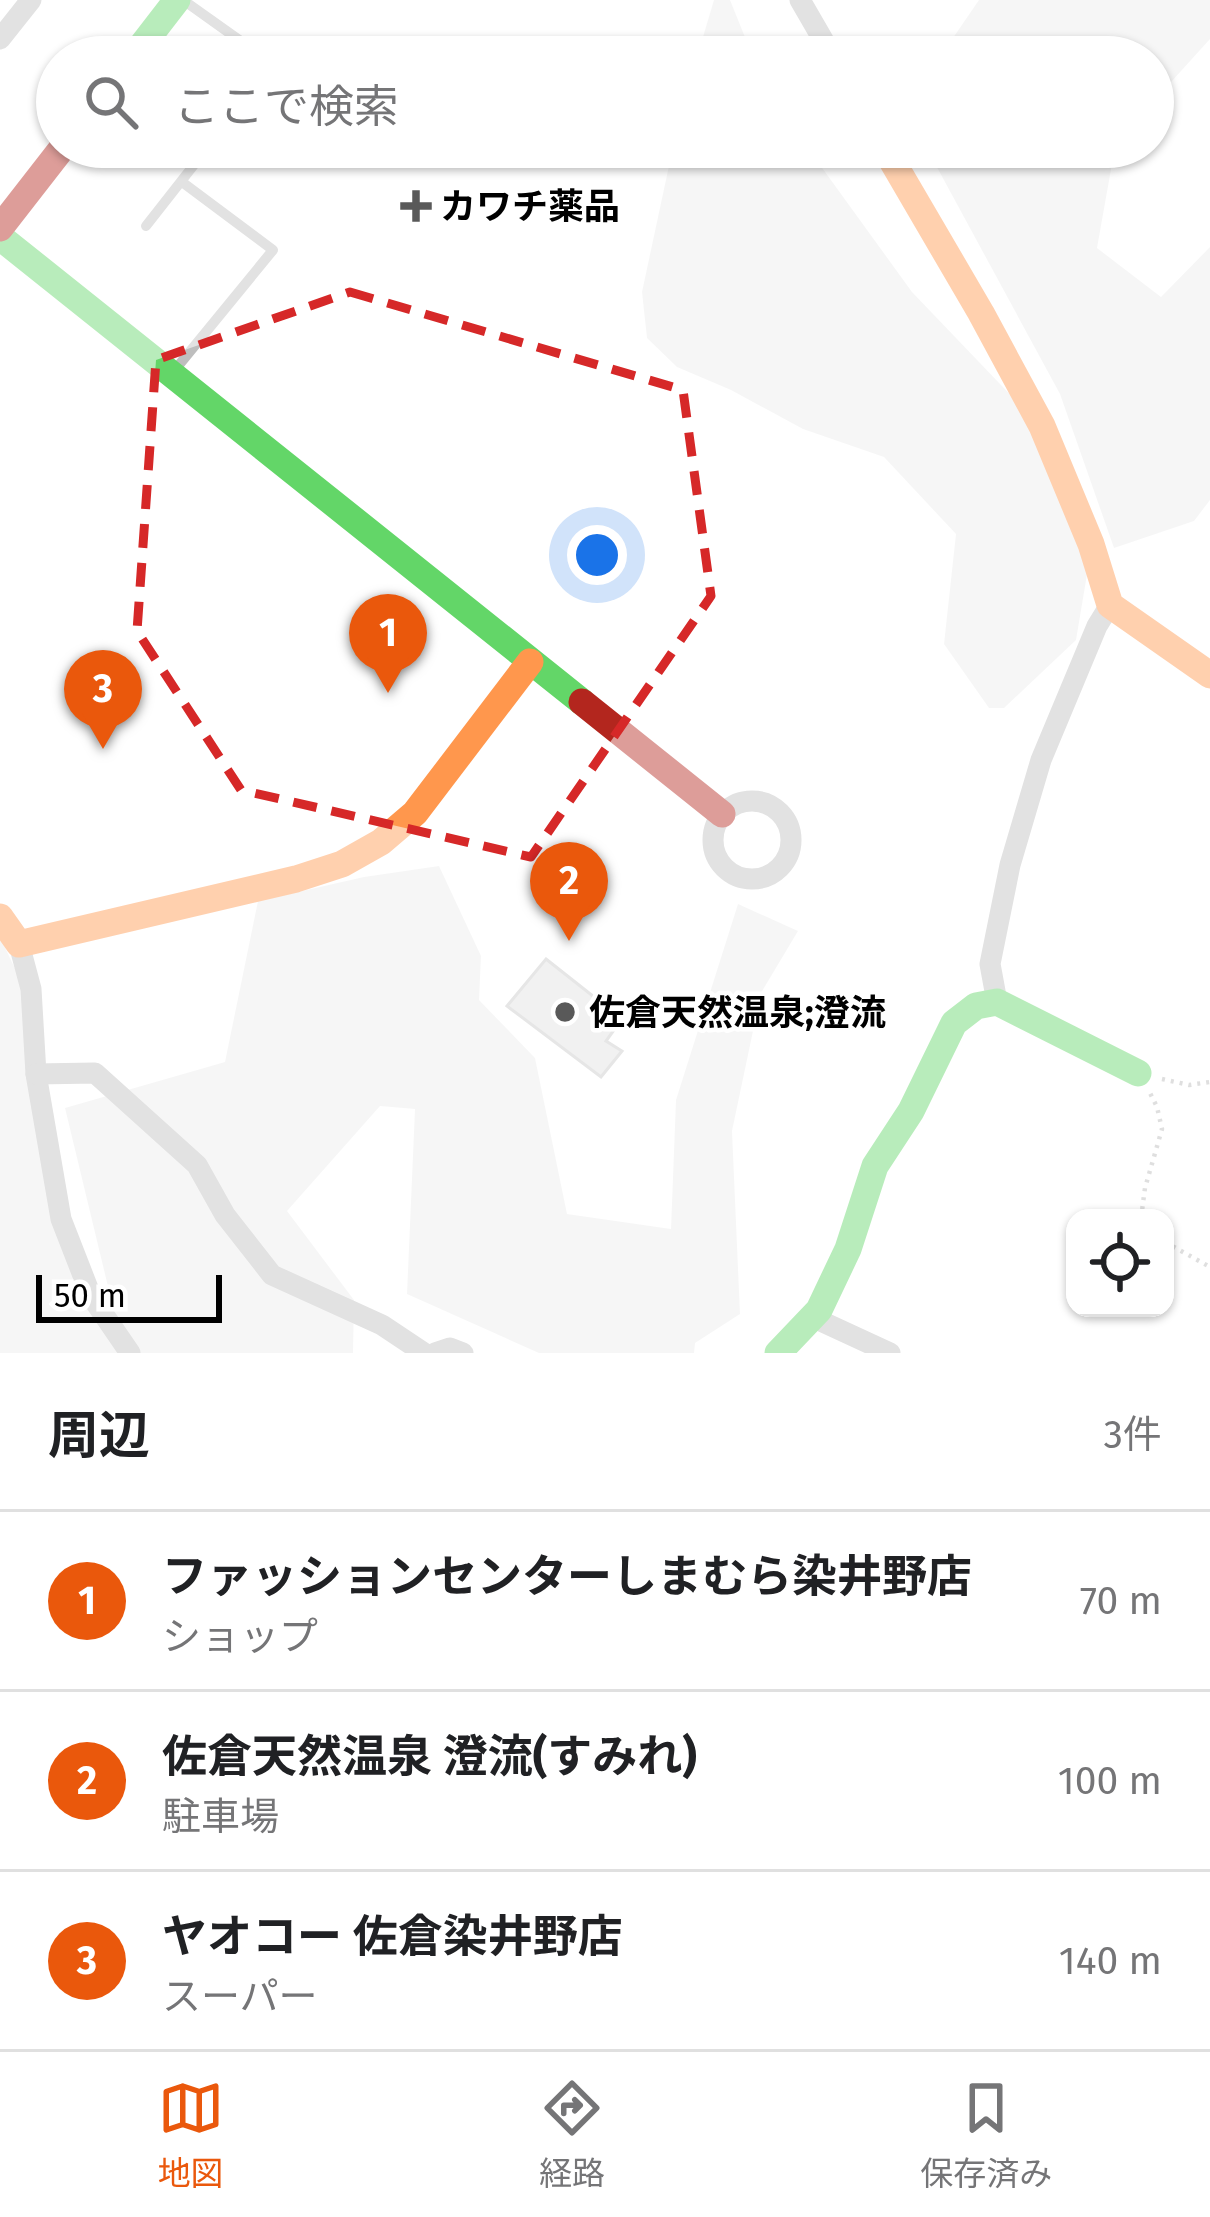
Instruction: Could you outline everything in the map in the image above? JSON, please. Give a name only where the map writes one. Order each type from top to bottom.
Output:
[{"type":"street","points":[[0,39],[31,0]]},
{"type":"street","points":[[150,36],[180,0]]},
{"type":"street","points":[[800,0],[821,36]]},
{"type":"street","points":[[0,228],[47,168]]},
{"type":"street","points":[[896,168],[1058,459],[1110,604],[1210,674]]},
{"type":"street","points":[[0,237],[722,814]]},
{"type":"street","points":[[997,1002],[990,964],[1010,865],[1041,760],[1110,604]]},
{"type":"street","points":[[19,944],[343,864],[381,842],[415,813],[530,662]]},
{"type":"street","points":[[0,916],[19,944],[32,989],[36,1074],[61,1219],[91,1296],[130,1353]]},
{"type":"street","points":[[778,1353],[819,1310],[848,1249],[875,1166],[911,1111],[954,1023],[976,1006],[997,1002],[1138,1073]]},
{"type":"street","points":[[36,1074],[95,1073],[197,1165],[226,1215],[272,1275],[382,1325],[424,1353]]},
{"type":"street","points":[[812,1317],[890,1353]]},
{"type":"street","points":[[435,1353],[450,1348],[463,1353]]},
{"type":"lane","points":[[180,0],[232,36]]},
{"type":"lane","points":[[146,226],[192,168]]},
{"type":"lane","points":[[172,373],[273,250],[182,182]]},
{"type":"path","points":[[1138,1073],[1189,1085],[1210,1082]]},
{"type":"path","points":[[1138,1073],[1157,1107],[1162,1129],[1142,1209]]},
{"type":"path","points":[[1174,1247],[1210,1267]]},
{"type":"highlighted area","points":[[350,292],[683,390],[711,596],[531,857],[241,790],[137,631],[156,360]]},
{"type":"shaded area","points":[[714,0],[730,0],[745,36],[703,36]]},
{"type":"shaded area","points":[[979,0],[1210,0],[1210,39],[1174,79],[1174,36],[954,36]]},
{"type":"shaded area","points":[[669,168],[822,168],[912,292],[1024,409],[1096,521],[1076,640],[1004,708],[989,708],[944,644],[956,534],[884,457],[803,429],[677,367],[647,338],[642,292]]},
{"type":"shaded area","points":[[937,168],[1111,168],[1097,248],[1161,297],[1210,247],[1210,500],[1194,521],[1114,548],[1060,394]]},
{"type":"shaded area","points":[[439,866],[481,956],[479,1000],[535,1058],[567,1214],[671,1229],[676,1100],[738,904],[798,931],[761,993],[732,1131],[740,1314],[695,1343],[694,1353],[539,1353],[407,1294],[415,1109],[380,1106],[287,1211],[354,1300],[353,1353],[124,1353],[65,1108],[225,1062],[258,901]]},
{"type":"shaded area","points":[[0,937],[19,977],[61,1247],[119,1353],[0,1353]]},
{"type":"building","name":"佐倉天然温泉;澄流","points":[[546,959],[622,1019],[606,1041],[622,1051],[601,1077],[507,1006]]},
{"type":"traffic: fast","points":[[149,36],[177,0]]},
{"type":"traffic: fast","points":[[0,237],[582,702]]},
{"type":"traffic: fast","points":[[778,1353],[819,1310],[848,1249],[875,1166],[911,1111],[954,1023],[976,1006],[997,1002],[1138,1073]]},
{"type":"traffic: slow","points":[[896,168],[1042,426],[1091,544],[1110,605],[1210,675]]},
{"type":"traffic: slow","points":[[0,917],[19,944],[342,864],[381,842],[415,813],[530,662]]},
{"type":"traffic: jam","points":[[0,228],[47,168]]},
{"type":"traffic: jam","points":[[582,702],[722,814]]},
{"type":"place","name":"カワチ薬品","points":[[416,206]]},
{"type":"place","name":"ファッションセンターしまむら染井野店","points":[[388,693]]},
{"type":"place","name":"ヤオコー 佐倉染井野店","points":[[103,749]]},
{"type":"place","name":"佐倉天然温泉 澄流(すみれ)","points":[[569,941]]},
{"type":"place","name":"佐倉天然温泉;澄流","points":[[565,1012]]}]
